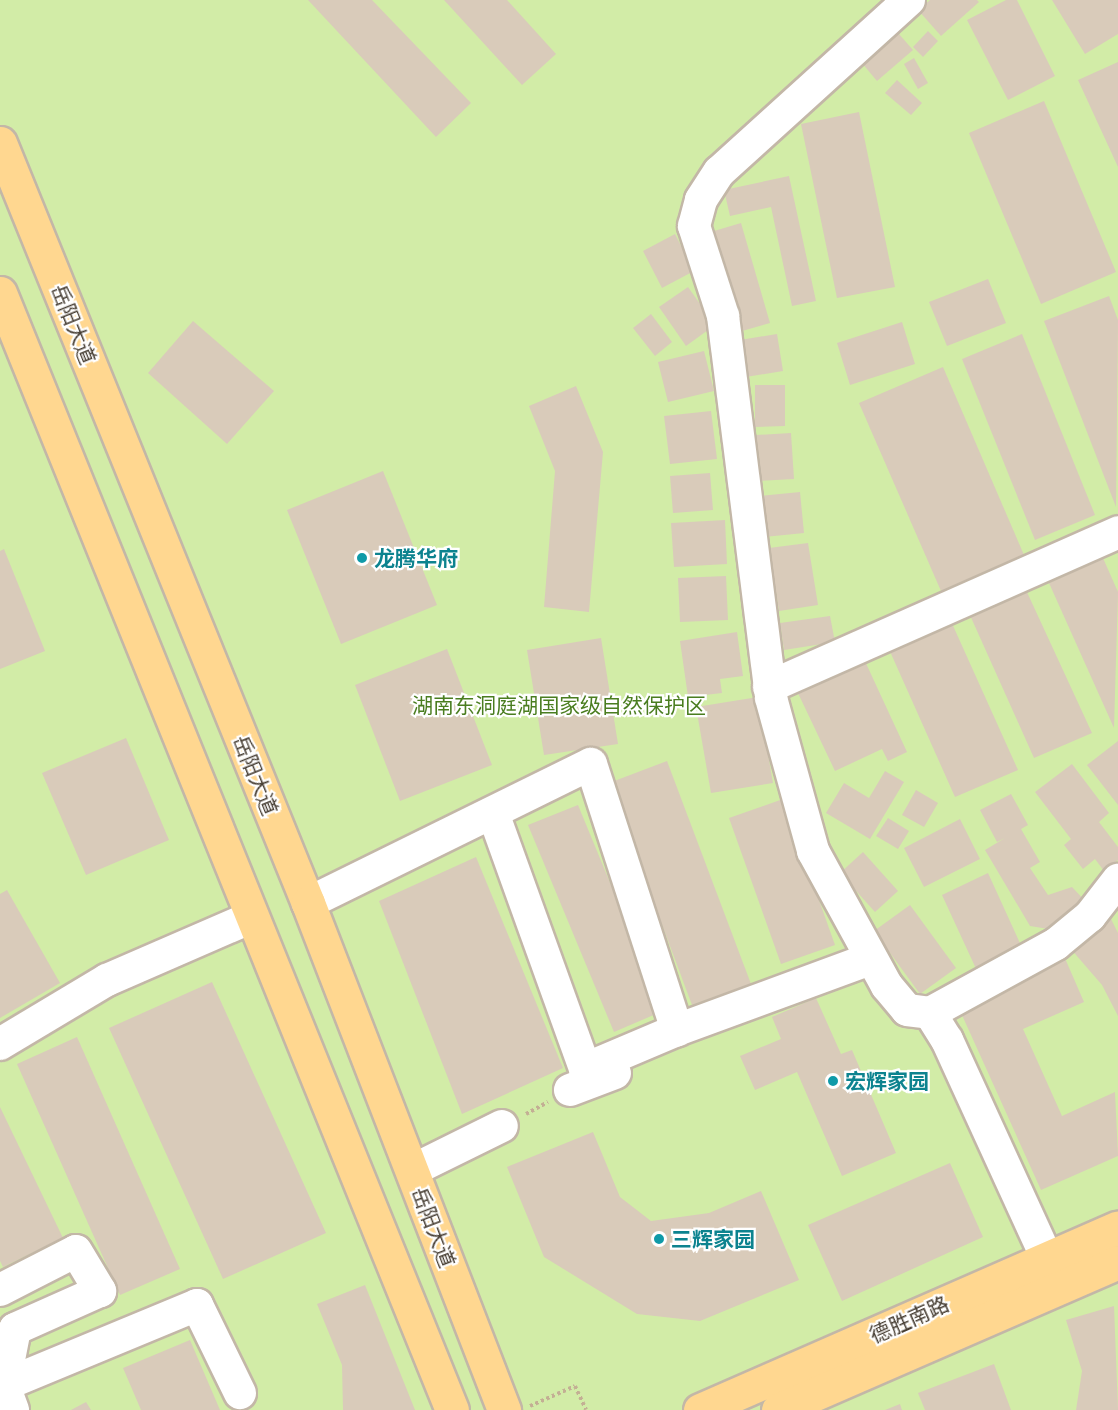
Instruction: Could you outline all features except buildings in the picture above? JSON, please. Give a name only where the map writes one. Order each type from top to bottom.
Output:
[{"type":"main road","name":"岳阳大道","points":[[0,143],[308,903],[504,1410]]},
{"type":"main road","points":[[0,293],[452,1410]]},
{"type":"main road","name":"德胜南路","points":[[700,1410],[1118,1227]]},
{"type":"main road","name":"德胜南路","points":[[778,1410],[1118,1262]]},
{"type":"street","points":[[909,0],[719,172],[701,200],[694,226],[723,316],[769,687],[813,851],[870,959],[907,1011],[930,1013],[1056,944],[1090,916],[1118,879]]},
{"type":"street","points":[[769,687],[1118,532]]},
{"type":"street","points":[[308,903],[591,764],[678,1030]]},
{"type":"street","points":[[493,813],[585,1069],[678,1030],[870,959]]},
{"type":"street","points":[[0,1044],[107,980],[252,917]]},
{"type":"street","points":[[570,1090],[847,974],[870,959]]},
{"type":"street","points":[[930,1013],[947,1040],[1047,1258]]},
{"type":"street","points":[[413,1170],[502,1126]]},
{"type":"street","points":[[0,1290],[76,1251],[100,1291],[15,1329],[9,1398]]},
{"type":"street","points":[[9,1398],[197,1305],[240,1393]]},
{"type":"path","points":[[502,1126],[570,1090]]},
{"type":"path","points":[[521,1410],[575,1386],[586,1410]]},
{"type":"green space","name":"湖南东洞庭湖国家级自然保护区","points":[[0,0],[1118,0],[1118,1410],[0,1410]]},
{"type":"place","name":"龙腾华府","points":[[362,558]]},
{"type":"place","name":"宏辉家园","points":[[833,1081]]},
{"type":"place","name":"三辉家园","points":[[659,1239]]}]
